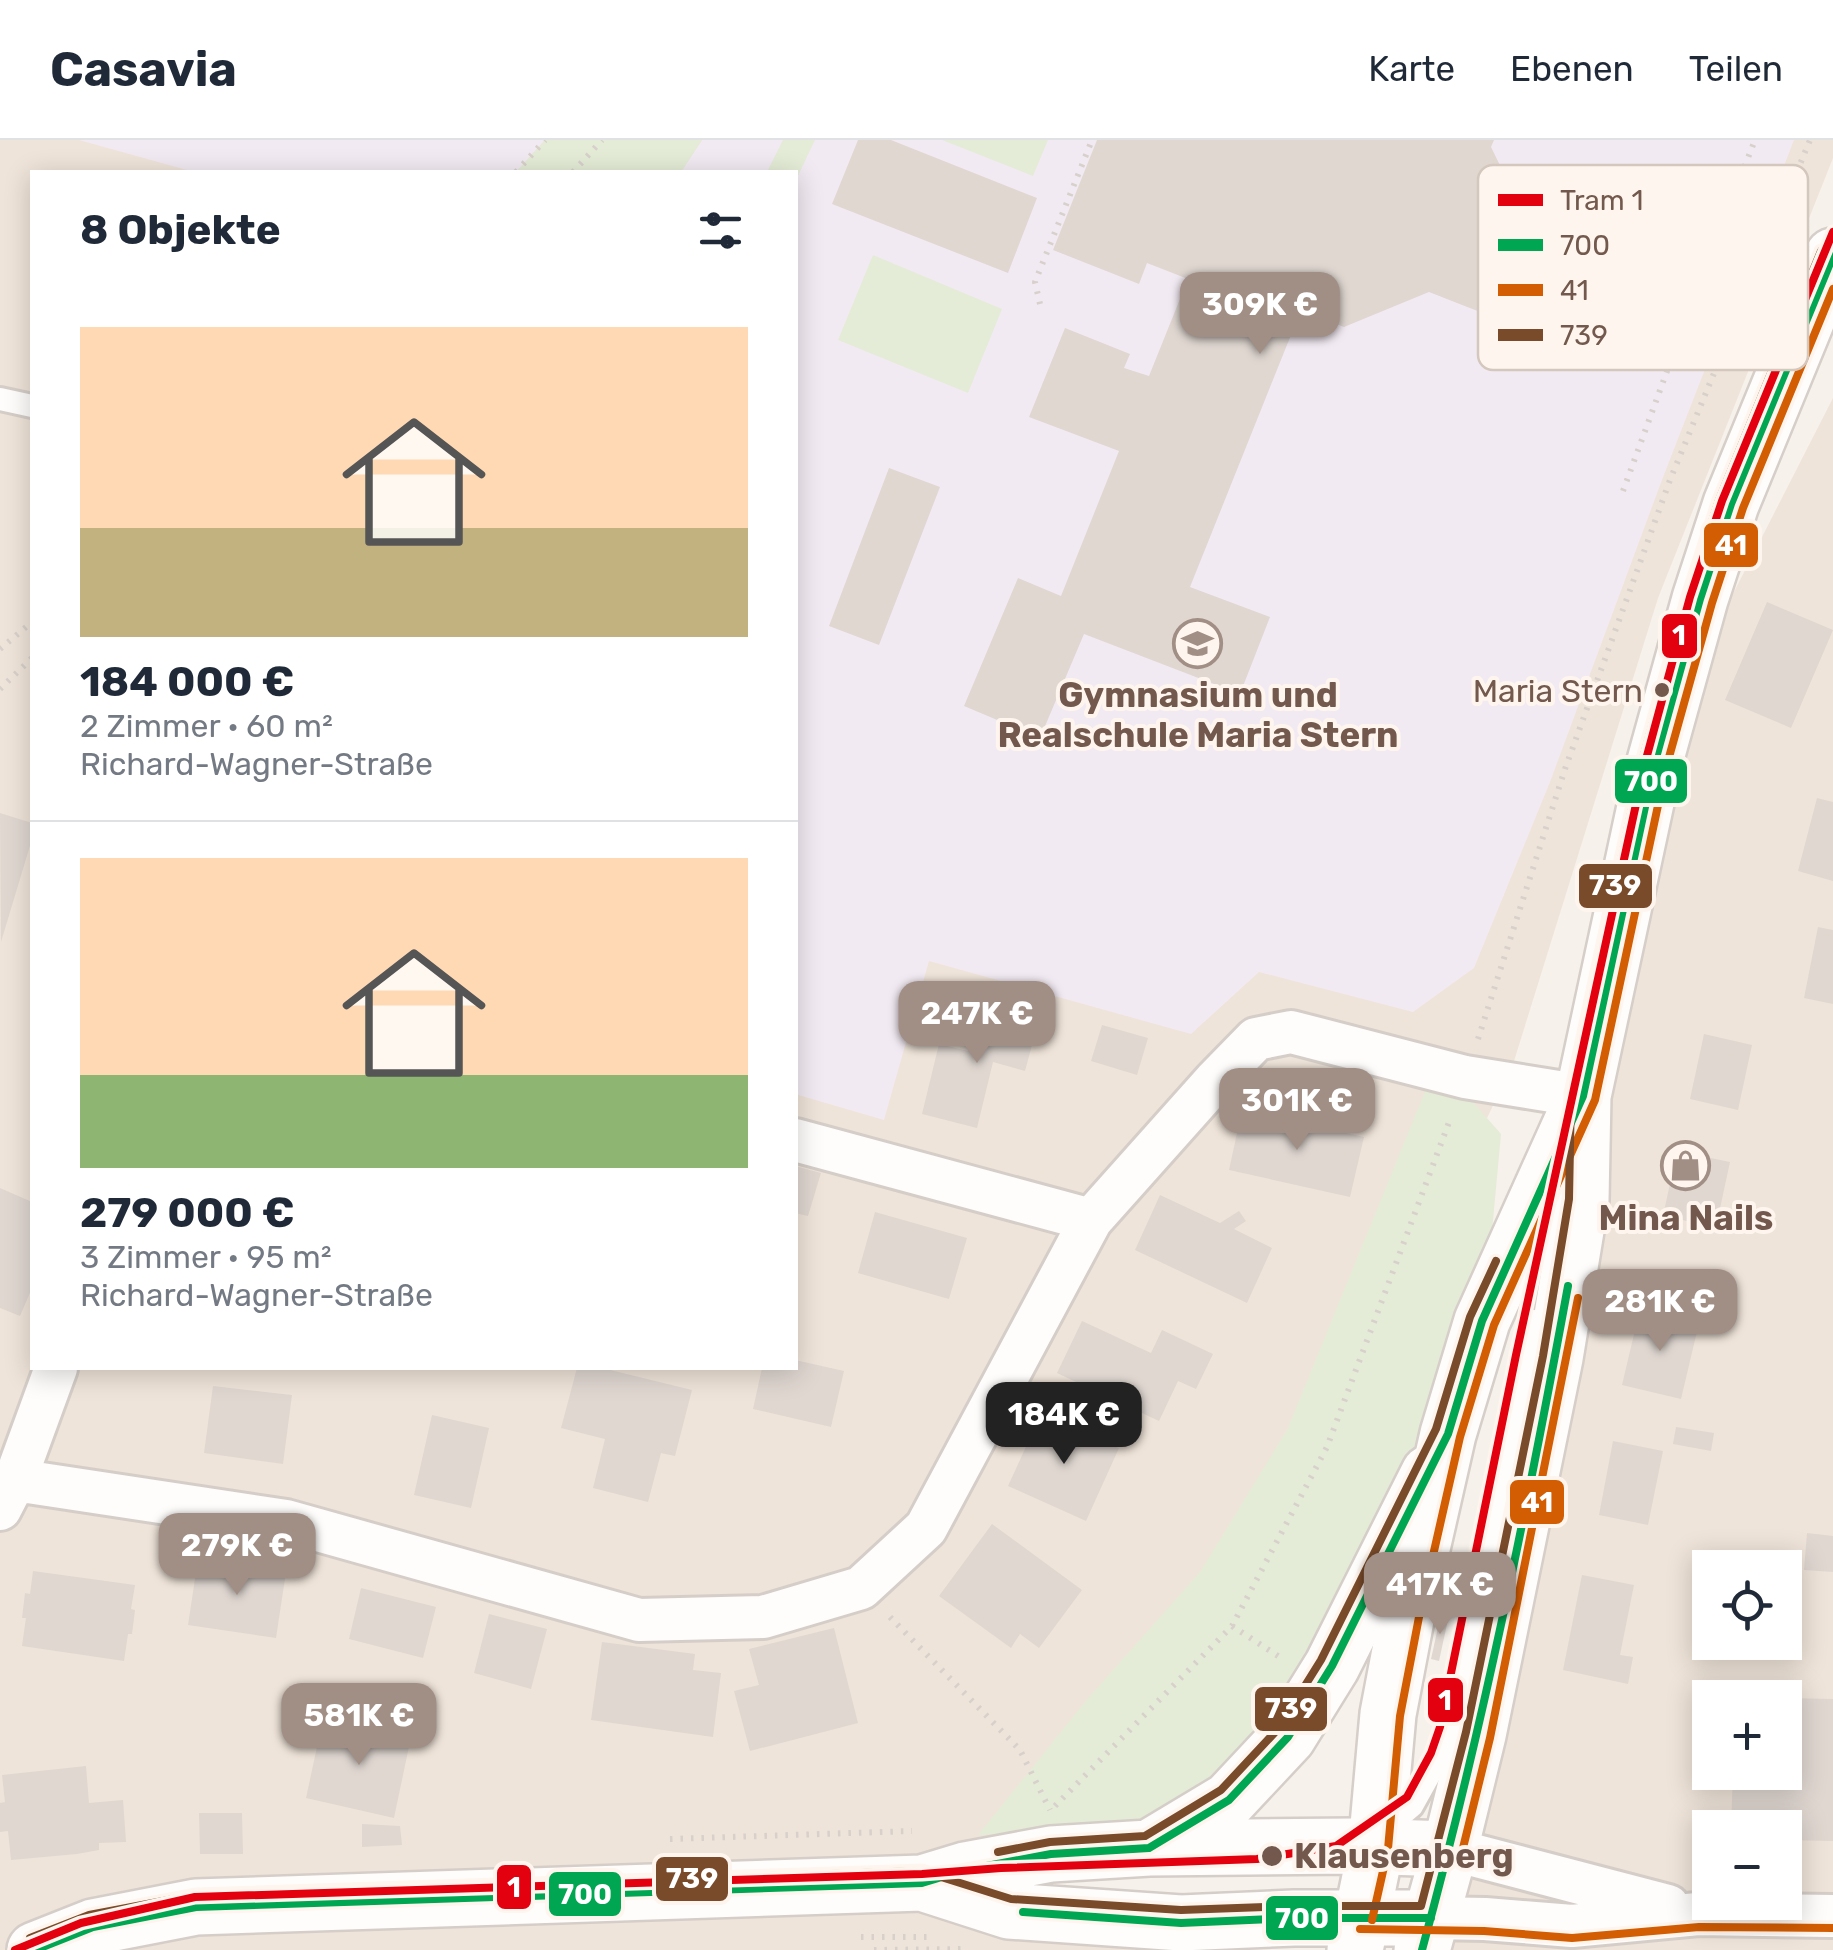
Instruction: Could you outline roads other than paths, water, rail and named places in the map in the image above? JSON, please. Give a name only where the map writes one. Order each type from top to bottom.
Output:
[{"type":"main road","points":[[1808,317],[1833,256]]},
{"type":"main road","points":[[922,1883],[1008,1911],[1427,1934],[1478,1736],[1561,1324],[1582,1200],[1583,1096],[1646,799],[1700,599],[1731,504],[1786,370]]},
{"type":"main road","points":[[1357,1933],[1406,1614],[1448,1434],[1482,1320],[1583,1096]]},
{"type":"main road","points":[[1149,1848],[1229,1800],[1288,1738],[1322,1684],[1448,1434]]},
{"type":"main road","points":[[34,1950],[94,1927],[196,1906],[922,1883],[965,1870],[1052,1854],[1149,1848],[1369,1844],[1450,1849]]},
{"type":"main road","points":[[1181,1923],[1241,1950]]},
{"type":"street","points":[[55,1370],[7,1495],[286,1521],[639,1620],[763,1617],[861,1588],[926,1528],[1091,1220],[1256,1039],[1291,1032],[1465,1078],[1583,1096]]},
{"type":"street","points":[[798,1141],[1091,1220]]},
{"type":"street","points":[[1450,1849],[1692,1912]]},
{"type":"street","points":[[1427,1934],[1484,1919],[1572,1926],[1692,1915]]},
{"type":"street","points":[[1757,1920],[1826,1927]]},
{"type":"street","points":[[1514,1950],[1572,1926]]},
{"type":"lane","points":[[0,398],[30,406]]},
{"type":"lane","points":[[1294,1868],[1334,1859],[1369,1844],[1412,1806],[1437,1762],[1450,1728],[1583,1096]]},
{"type":"lane","points":[[922,1883],[1040,1879]]},
{"type":"tram line","name":"1","points":[[1808,293],[1833,232]]},
{"type":"tram line","name":"1","points":[[15,1950],[81,1923],[195,1897],[922,1874],[1257,1859],[1336,1846],[1407,1797],[1440,1727],[1516,1355],[1645,763],[1690,597],[1722,501],[1776,370]]},
{"type":"place","name":"Gymnasium und Realschule Maria Stern","points":[[1198,643]]},
{"type":"place","name":"Maria Stern","points":[[1662,690]]},
{"type":"place","name":"Mina Nails","points":[[1686,1166]]},
{"type":"place","name":"Klausenberg","points":[[1272,1856]]}]
